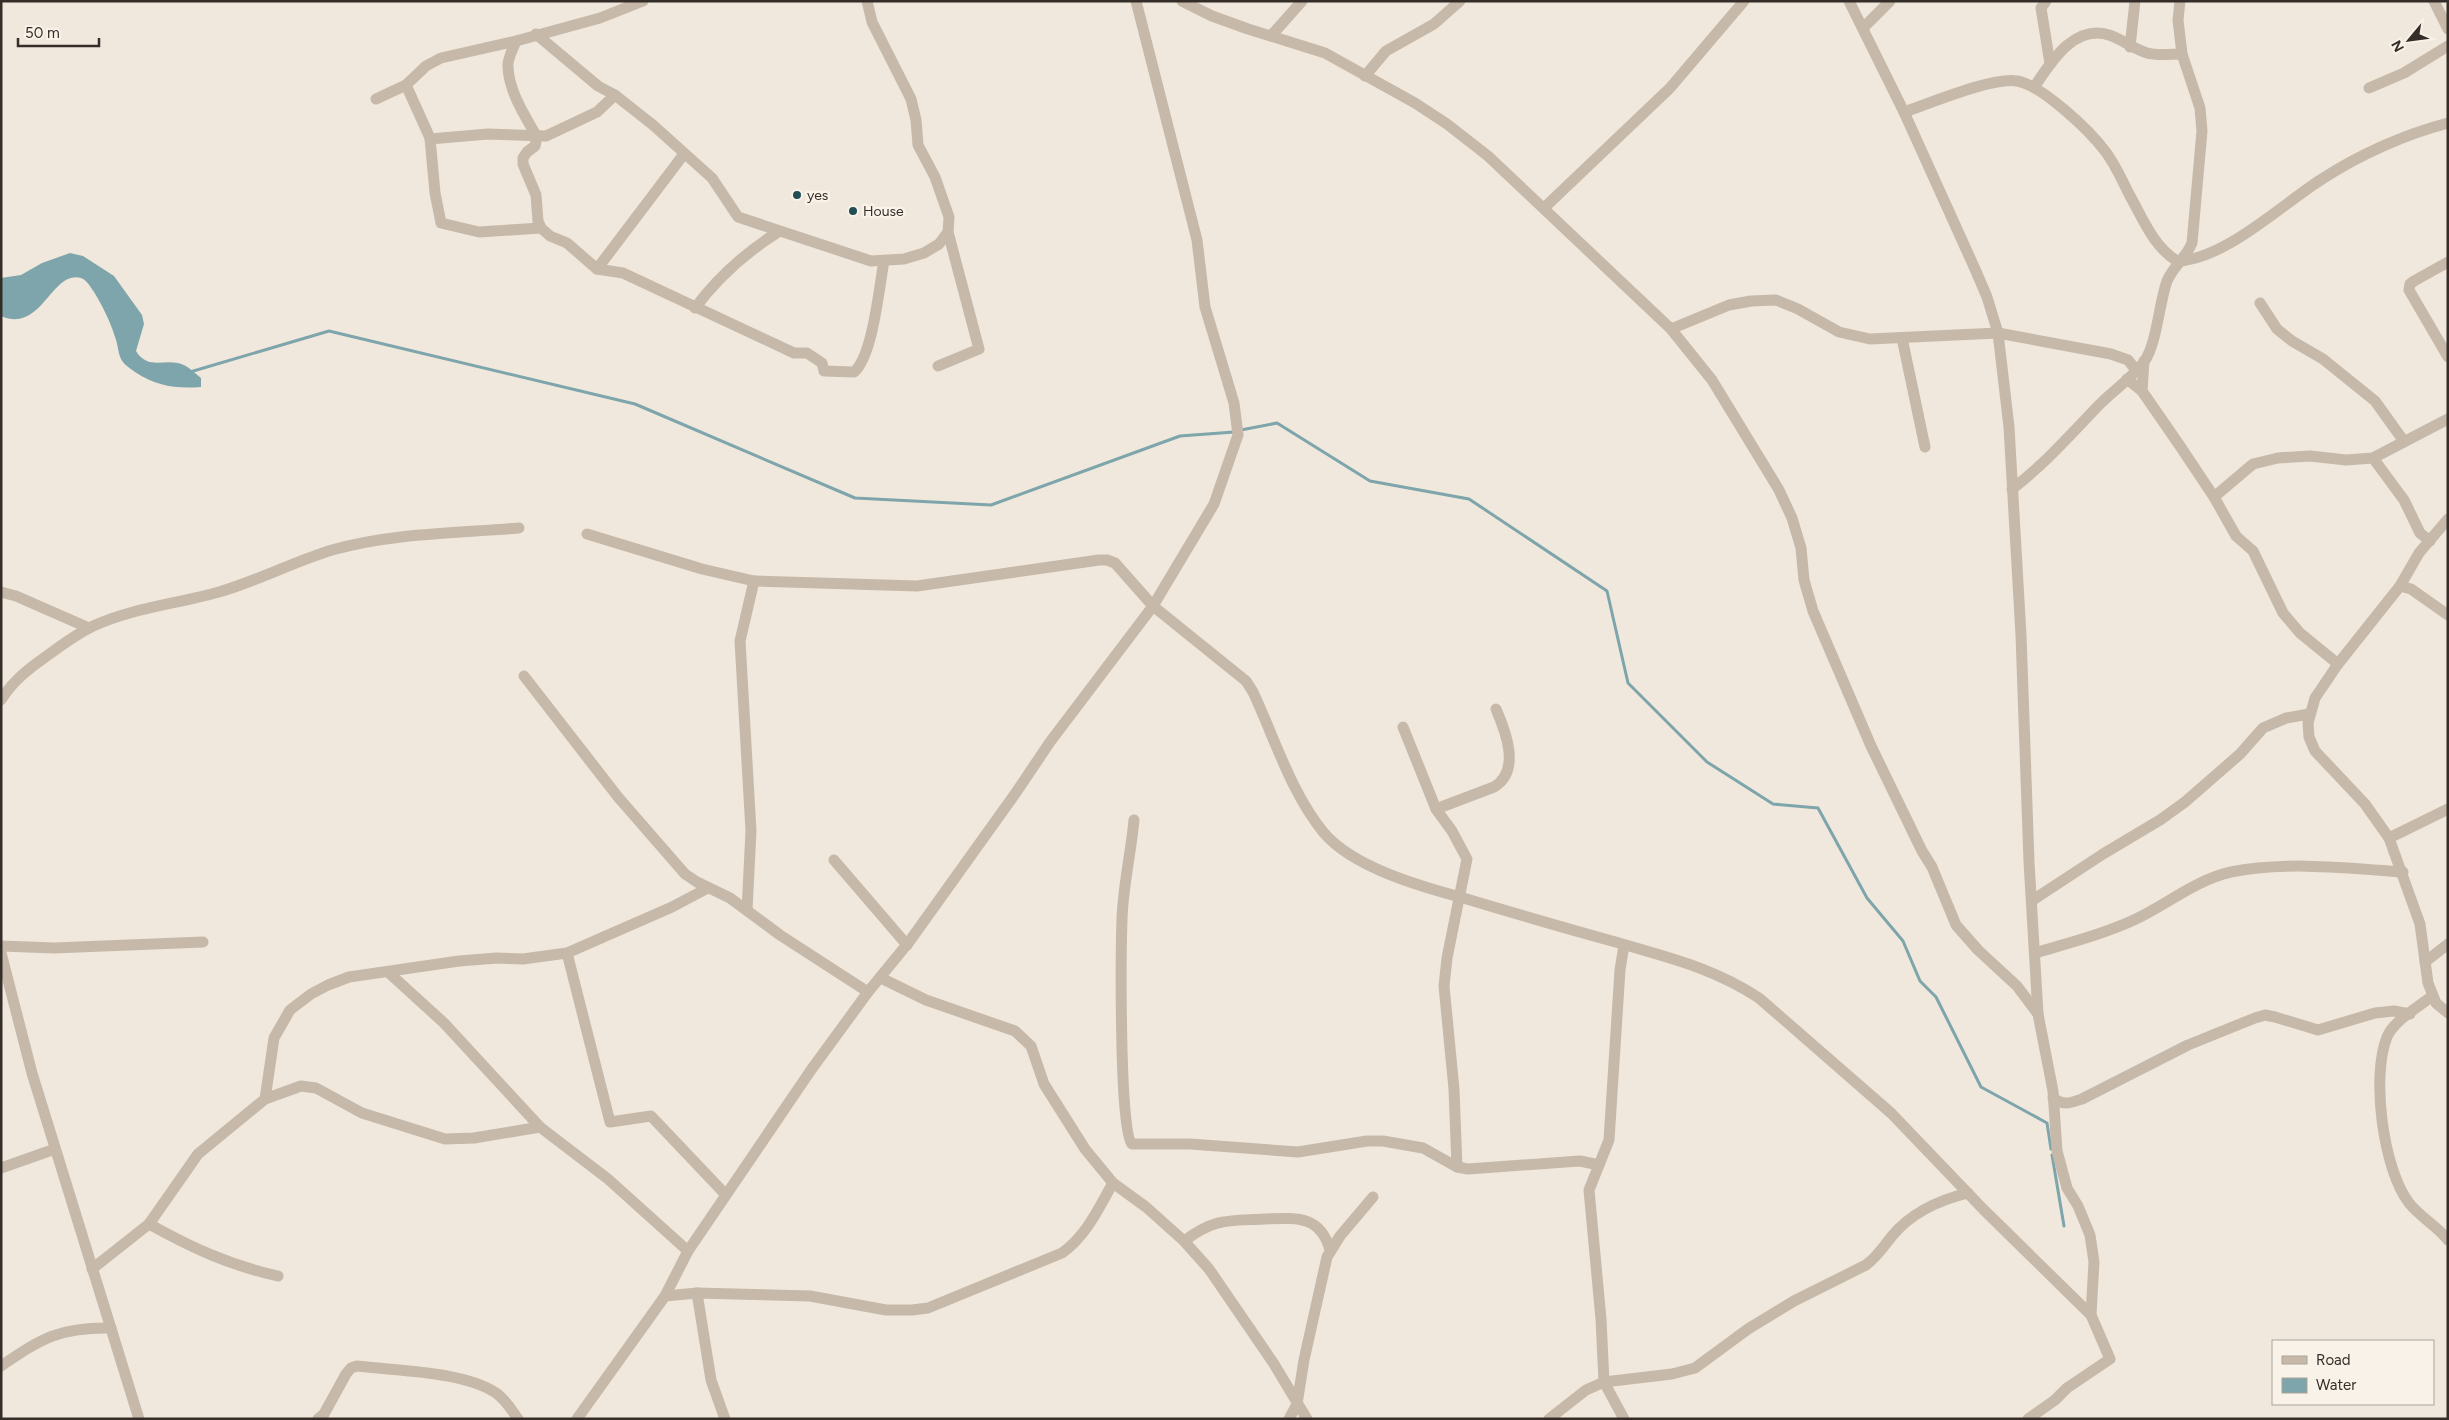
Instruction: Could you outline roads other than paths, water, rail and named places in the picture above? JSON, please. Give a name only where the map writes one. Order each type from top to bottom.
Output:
[{"type":"street","points":[[376,99],[406,85],[426,66],[442,58],[516,41],[600,18],[643,1]]},
{"type":"street","points":[[577,1419],[665,1296],[688,1252],[811,1070],[868,992],[907,945],[1050,742],[1153,606],[1214,504],[1238,434],[1234,403],[1205,307],[1198,240],[1136,1]]},
{"type":"street","points":[[1182,1],[1212,16],[1325,53],[1415,103],[1448,124],[1488,156],[1544,208],[1584,249],[1671,329],[1712,380],[1780,490],[1801,548],[1804,580],[1822,633],[1871,746],[1922,851],[1932,867],[1956,925],[1978,950],[2017,986],[2038,1014]]},
{"type":"street","points":[[1271,36],[1302,1]]},
{"type":"street","points":[[1365,76],[1386,51],[1434,24],[1460,1]]},
{"type":"street","points":[[1544,208],[1670,88],[1744,1]]},
{"type":"street","points":[[1849,1],[1904,112],[1984,290],[1998,333],[2009,427],[2021,635],[2029,862],[2033,900],[2038,1014],[2053,1098],[2056,1151],[2062,1172],[2090,1234],[2094,1262],[2091,1315]]},
{"type":"street","points":[[1863,28],[1890,1]]},
{"type":"street","points":[[2046,1],[2041,8],[2050,64]]},
{"type":"street","points":[[2130,47],[2135,1]]},
{"type":"street","points":[[2012,489],[2058,450],[2100,404],[2140,365],[2151,346],[2168,280],[2177,261],[2189,251],[2192,243],[2202,131],[2200,108],[2182,54],[2178,20],[2180,1]]},
{"type":"street","points":[[2434,1],[2448,29]]},
{"type":"street","points":[[536,34],[598,86],[615,95],[653,125],[712,178],[738,217],[855,257],[871,261],[904,259],[924,253],[939,244],[948,232],[950,225],[946,206],[918,145],[916,120],[911,99],[876,31],[864,2]]},
{"type":"street","points":[[2034,86],[2069,43],[2088,34],[2108,35],[2130,47],[2149,54],[2182,54]]},
{"type":"street","points":[[516,41],[508,66],[510,80],[521,109],[537,137],[535,146],[523,158],[523,164],[536,195],[538,221],[541,228],[550,236],[566,243],[597,269],[622,273],[794,353],[808,354],[822,363],[824,371],[854,372],[863,359],[876,309],[884,261]]},
{"type":"street","points":[[2369,88],[2404,73],[2448,46]]},
{"type":"street","points":[[1904,112],[1991,84],[2016,81],[2034,86],[2072,118],[2106,152],[2154,239],[2164,253],[2177,261],[2207,256],[2232,242],[2323,178],[2385,146],[2448,123]]},
{"type":"street","points":[[406,85],[430,139],[435,193],[441,223],[479,232],[541,228]]},
{"type":"street","points":[[430,139],[488,134],[546,136],[592,115],[615,95]]},
{"type":"street","points":[[597,269],[684,154]]},
{"type":"street","points":[[695,308],[710,286],[729,268],[778,232]]},
{"type":"street","points":[[938,366],[979,349],[948,232]]},
{"type":"street","points":[[2448,262],[2414,281],[2409,290],[2448,357]]},
{"type":"street","points":[[1671,329],[1729,305],[1751,301],[1776,300],[1798,308],[1839,332],[1870,339],[1998,333],[2111,354],[2140,365]]},
{"type":"street","points":[[2260,303],[2276,329],[2292,342],[2323,359],[2376,401],[2403,440]]},
{"type":"street","points":[[1902,338],[1925,447]]},
{"type":"street","points":[[2140,365],[2142,392]]},
{"type":"street","points":[[2127,379],[2142,392],[2214,497],[2236,536],[2253,551],[2283,612],[2300,633],[2338,664]]},
{"type":"street","points":[[2214,497],[2253,464],[2278,458],[2310,456],[2346,460],[2373,458],[2403,440],[2448,419]]},
{"type":"street","points":[[2373,458],[2404,500],[2420,532],[2430,541]]},
{"type":"street","points":[[2448,519],[2419,553],[2400,586],[2338,664],[2315,698],[2309,714],[2310,737],[2314,751],[2364,804],[2389,838],[2420,924],[2432,996],[2436,1003],[2448,1014]]},
{"type":"street","points":[[1,700],[8,688],[23,673],[89,628],[133,612],[193,599],[258,580],[332,550],[415,535],[519,528]]},
{"type":"street","points":[[587,534],[702,569],[754,581],[917,586],[1107,560],[1115,564],[1153,606],[1246,681],[1253,692],[1309,813],[1326,835],[1370,866],[1425,888],[1682,960],[1735,982],[1759,998],[1891,1113],[1968,1193],[2091,1315],[2110,1358],[2066,1388],[2055,1400],[2028,1419]]},
{"type":"street","points":[[746,910],[751,831],[740,641],[754,581]]},
{"type":"street","points":[[2400,586],[2411,589],[2448,615]]},
{"type":"street","points":[[1,592],[16,596],[89,628]]},
{"type":"street","points":[[524,676],[618,797],[685,874],[746,910],[780,935],[868,992]]},
{"type":"street","points":[[1436,809],[1503,782],[1507,775],[1509,764],[1507,735],[1496,709]]},
{"type":"street","points":[[2033,900],[2160,820],[2185,802],[2240,754],[2263,728],[2286,718],[2309,714]]},
{"type":"street","points":[[1403,727],[1436,809],[1452,831],[1467,859],[1444,986],[1454,1089],[1457,1167]]},
{"type":"street","points":[[2389,838],[2448,809]]},
{"type":"street","points":[[1134,820],[1122,917],[1124,1089],[1129,1141],[1139,1145],[1190,1144],[1298,1152],[1384,1140],[1423,1148],[1457,1167],[1468,1169],[1580,1162],[1599,1165]]},
{"type":"street","points":[[834,860],[907,945]]},
{"type":"street","points":[[2035,953],[2133,920],[2214,876],[2232,872],[2280,868],[2335,867],[2402,872]]},
{"type":"street","points":[[265,1099],[274,1038],[290,1010],[328,984],[349,977],[458,960],[523,959],[567,953],[672,907],[708,888]]},
{"type":"street","points":[[1,946],[54,948],[203,942]]},
{"type":"street","points":[[2425,962],[2448,944]]},
{"type":"street","points":[[1624,945],[1620,970],[1609,1140],[1589,1190],[1601,1319],[1604,1382],[1624,1419]]},
{"type":"street","points":[[1,953],[32,1073],[139,1419]]},
{"type":"street","points":[[567,953],[610,1122],[651,1116],[726,1195]]},
{"type":"street","points":[[388,972],[444,1023],[540,1127],[608,1179],[688,1252]]},
{"type":"street","points":[[881,978],[926,1000],[1015,1031],[1023,1036],[1031,1046],[1044,1084],[1085,1149],[1113,1183],[1146,1207],[1184,1241],[1209,1269],[1274,1364],[1307,1419]]},
{"type":"street","points":[[2432,996],[2393,1028],[2387,1037],[2381,1064],[2380,1099],[2383,1129],[2396,1180],[2409,1203],[2448,1240]]},
{"type":"street","points":[[2053,1098],[2061,1104],[2082,1099],[2188,1045],[2265,1016],[2318,1030],[2374,1013],[2400,1011],[2410,1014]]},
{"type":"street","points":[[92,1268],[149,1224],[198,1154],[265,1099],[301,1086],[316,1088],[362,1113],[445,1139],[474,1138],[540,1127]]},
{"type":"street","points":[[1,1168],[56,1149]]},
{"type":"street","points":[[665,1296],[697,1293],[810,1296],[886,1310],[928,1308],[1062,1253],[1077,1242],[1086,1230],[1113,1183]]},
{"type":"street","points":[[1549,1419],[1586,1390],[1604,1382],[1672,1374],[1695,1368],[1748,1329],[1794,1301],[1866,1265],[1877,1257],[1893,1235],[1907,1221],[1944,1199],[1968,1193]]},
{"type":"street","points":[[1289,1419],[1297,1404],[1306,1350],[1330,1250],[1373,1197]]},
{"type":"street","points":[[1184,1241],[1202,1228],[1227,1220],[1296,1218],[1311,1222],[1319,1229],[1330,1250]]},
{"type":"street","points":[[149,1224],[206,1254],[230,1264],[278,1276]]},
{"type":"street","points":[[697,1293],[711,1380],[725,1419]]},
{"type":"street","points":[[1,1366],[52,1335],[72,1330],[110,1328]]},
{"type":"street","points":[[318,1419],[324,1414],[346,1374],[351,1368],[357,1366],[458,1378],[481,1384],[505,1401],[518,1419]]},
{"type":"water","points":[[70,253],[83,256],[114,276],[142,315],[144,324],[136,351],[140,357],[155,363],[172,362],[184,365],[201,378],[201,387],[166,386],[143,377],[125,365],[120,357],[109,320],[90,286],[81,278],[71,278],[62,283],[27,317],[15,319],[1,316],[1,278],[21,275],[42,263]]},
{"type":"waterway","points":[[190,372],[329,331],[635,404],[855,498],[991,505],[1180,436],[1234,432]]},
{"type":"waterway","points":[[1241,430],[1277,423],[1370,481],[1469,499],[1607,591],[1628,683],[1707,762],[1773,804],[1818,808],[1867,898],[1903,941],[1920,981],[1936,997],[1981,1087],[2047,1123],[2051,1149]]},
{"type":"waterway","points":[[2052,1155],[2064,1226]]},
{"type":"place","name":"yes","points":[[797,195]]},
{"type":"place","name":"House","points":[[853,211]]}]
